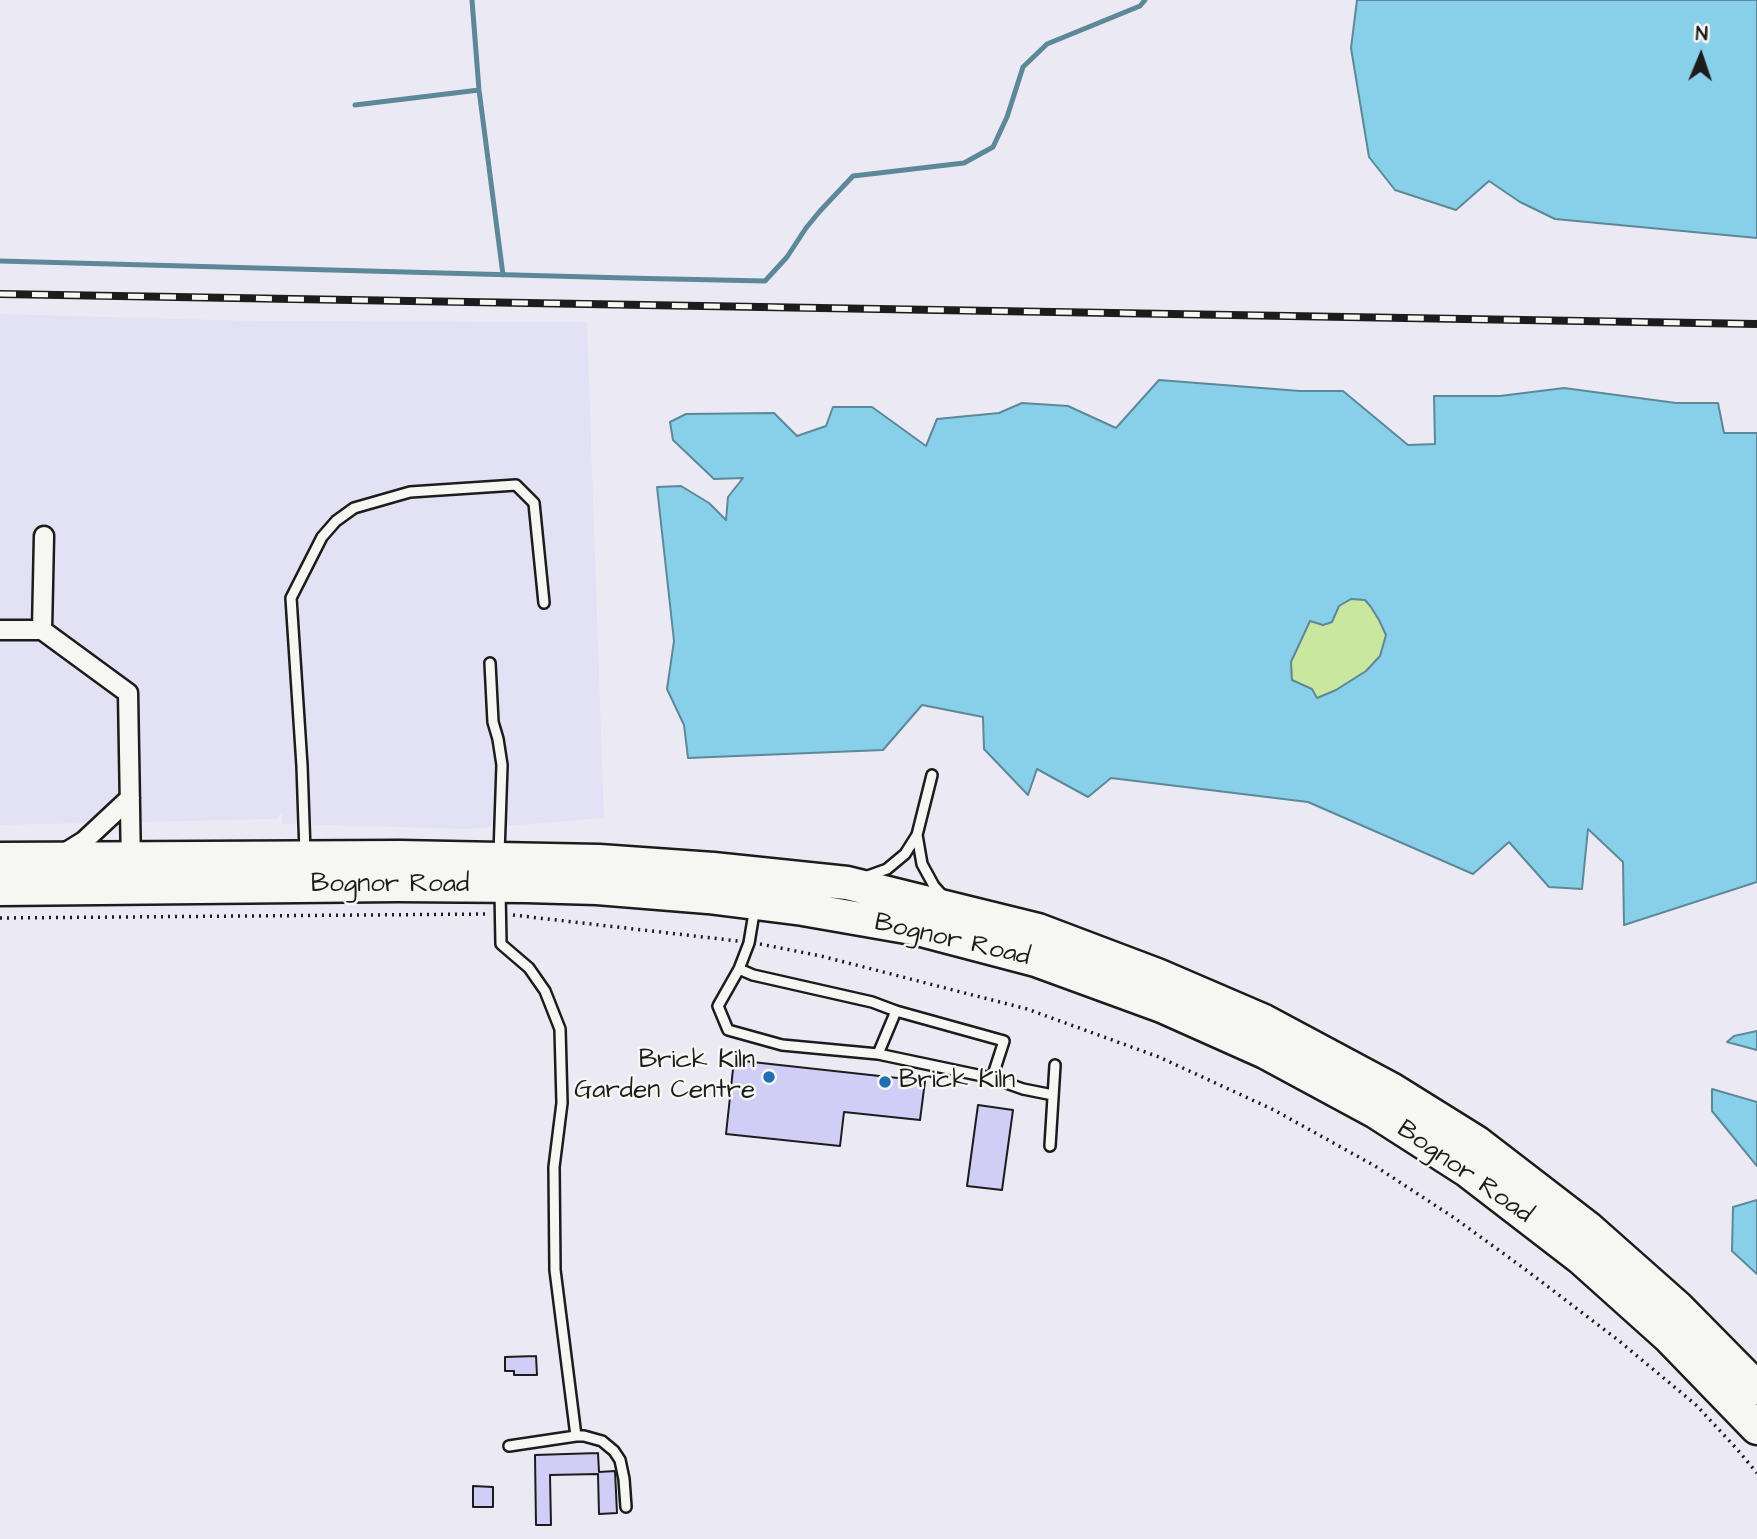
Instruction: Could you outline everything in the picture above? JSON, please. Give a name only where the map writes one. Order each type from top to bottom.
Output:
[{"type":"highway","name":"Bognor Road","points":[[0,889],[131,873],[305,858],[500,873],[597,888],[756,902],[918,929],[1036,960],[1162,1006],[1265,1052],[1376,1112],[1468,1171],[1571,1250],[1668,1336],[1757,1429]]},
{"type":"highway","name":"Bognor Road","points":[[0,859],[54,859],[131,873],[397,885],[599,861],[713,869],[847,883],[1038,930],[1157,975],[1264,1021],[1391,1089],[1476,1142],[1589,1229],[1677,1307],[1757,1388]]},
{"type":"street","points":[[42,630],[44,536]]},
{"type":"street","points":[[0,630],[42,630],[128,693],[131,873]]},
{"type":"street","points":[[54,859],[84,841],[130,798]]},
{"type":"lane","points":[[305,858],[291,598],[322,537],[354,508],[410,492],[516,485],[534,503],[544,603]]},
{"type":"lane","points":[[489,663],[493,722],[502,765],[501,944],[529,968],[545,990],[560,1029],[562,1103],[554,1167],[555,1270],[576,1437]]},
{"type":"lane","points":[[847,883],[887,869],[905,854],[917,835],[932,775]]},
{"type":"lane","points":[[917,835],[922,864],[934,886],[956,909]]},
{"type":"lane","points":[[756,902],[749,943],[740,969],[718,1006],[728,1030],[782,1045],[878,1054],[992,1078],[1023,1089],[1053,1095]]},
{"type":"lane","points":[[740,969],[753,975],[872,1002],[1004,1041],[992,1078]]},
{"type":"lane","points":[[878,1054],[896,1011]]},
{"type":"lane","points":[[1050,1146],[1055,1065]]},
{"type":"lane","points":[[509,1446],[584,1436],[602,1441],[620,1460],[626,1507]]},
{"type":"shaded area","points":[[0,314],[259,321],[587,322],[604,818],[468,829],[282,824],[282,813],[277,819],[0,825]]},
{"type":"green space","points":[[1351,599],[1365,600],[1379,620],[1386,635],[1380,656],[1366,671],[1336,690],[1317,698],[1312,688],[1292,680],[1291,662],[1310,621],[1323,625],[1339,605]]},
{"type":"water","points":[[1357,0],[1757,0],[1757,238],[1555,219],[1520,202],[1489,181],[1456,210],[1395,190],[1369,157],[1351,48]]},
{"type":"water","points":[[1159,380],[1300,391],[1343,391],[1408,445],[1435,444],[1434,396],[1500,396],[1564,388],[1676,403],[1718,403],[1724,433],[1757,433],[1757,882],[1624,925],[1623,862],[1588,829],[1582,889],[1549,887],[1509,842],[1473,874],[1308,802],[1111,778],[1088,797],[1037,769],[1028,795],[984,749],[983,717],[922,705],[883,750],[688,758],[684,725],[667,689],[674,641],[657,487],[681,486],[709,503],[726,520],[728,497],[743,478],[714,479],[673,440],[670,422],[686,414],[774,413],[797,436],[826,426],[833,407],[872,407],[926,446],[937,419],[999,413],[1022,403],[1068,406],[1116,428]],"holes":[[[1351,599],[1365,600],[1386,635],[1380,656],[1366,671],[1336,690],[1317,698],[1312,689],[1292,680],[1291,662],[1310,621],[1323,625],[1332,622],[1339,606]]]},
{"type":"water","points":[[1757,1031],[1757,1050],[1727,1042],[1734,1036]]},
{"type":"water","points":[[1712,1089],[1757,1102],[1757,1166],[1712,1111]]},
{"type":"water","points":[[1757,1200],[1757,1274],[1732,1251],[1733,1207]]},
{"type":"building","points":[[734,1060],[925,1081],[920,1120],[844,1112],[840,1146],[726,1134]]},
{"type":"building","points":[[978,1105],[1013,1110],[1002,1190],[967,1186]]},
{"type":"building","points":[[536,1356],[537,1375],[514,1375],[514,1371],[505,1371],[505,1357]]},
{"type":"building","points":[[598,1453],[599,1472],[615,1471],[617,1513],[599,1514],[598,1474],[550,1475],[551,1525],[536,1525],[535,1455]]},
{"type":"building","points":[[473,1486],[493,1487],[493,1507],[473,1507]]},
{"type":"waterway","points":[[472,0],[479,90],[503,275]]},
{"type":"waterway","points":[[0,261],[765,281],[787,257],[820,211],[853,176],[964,163],[993,147],[1007,117],[1023,67],[1047,44],[1140,6],[1145,0]]},
{"type":"waterway","points":[[355,105],[479,90]]},
{"type":"railway","points":[[0,294],[1757,324]]},
{"type":"place","name":"Brick Kiln Garden Centre","points":[[769,1077]]},
{"type":"place","name":"Brick Kiln","points":[[885,1082]]}]
